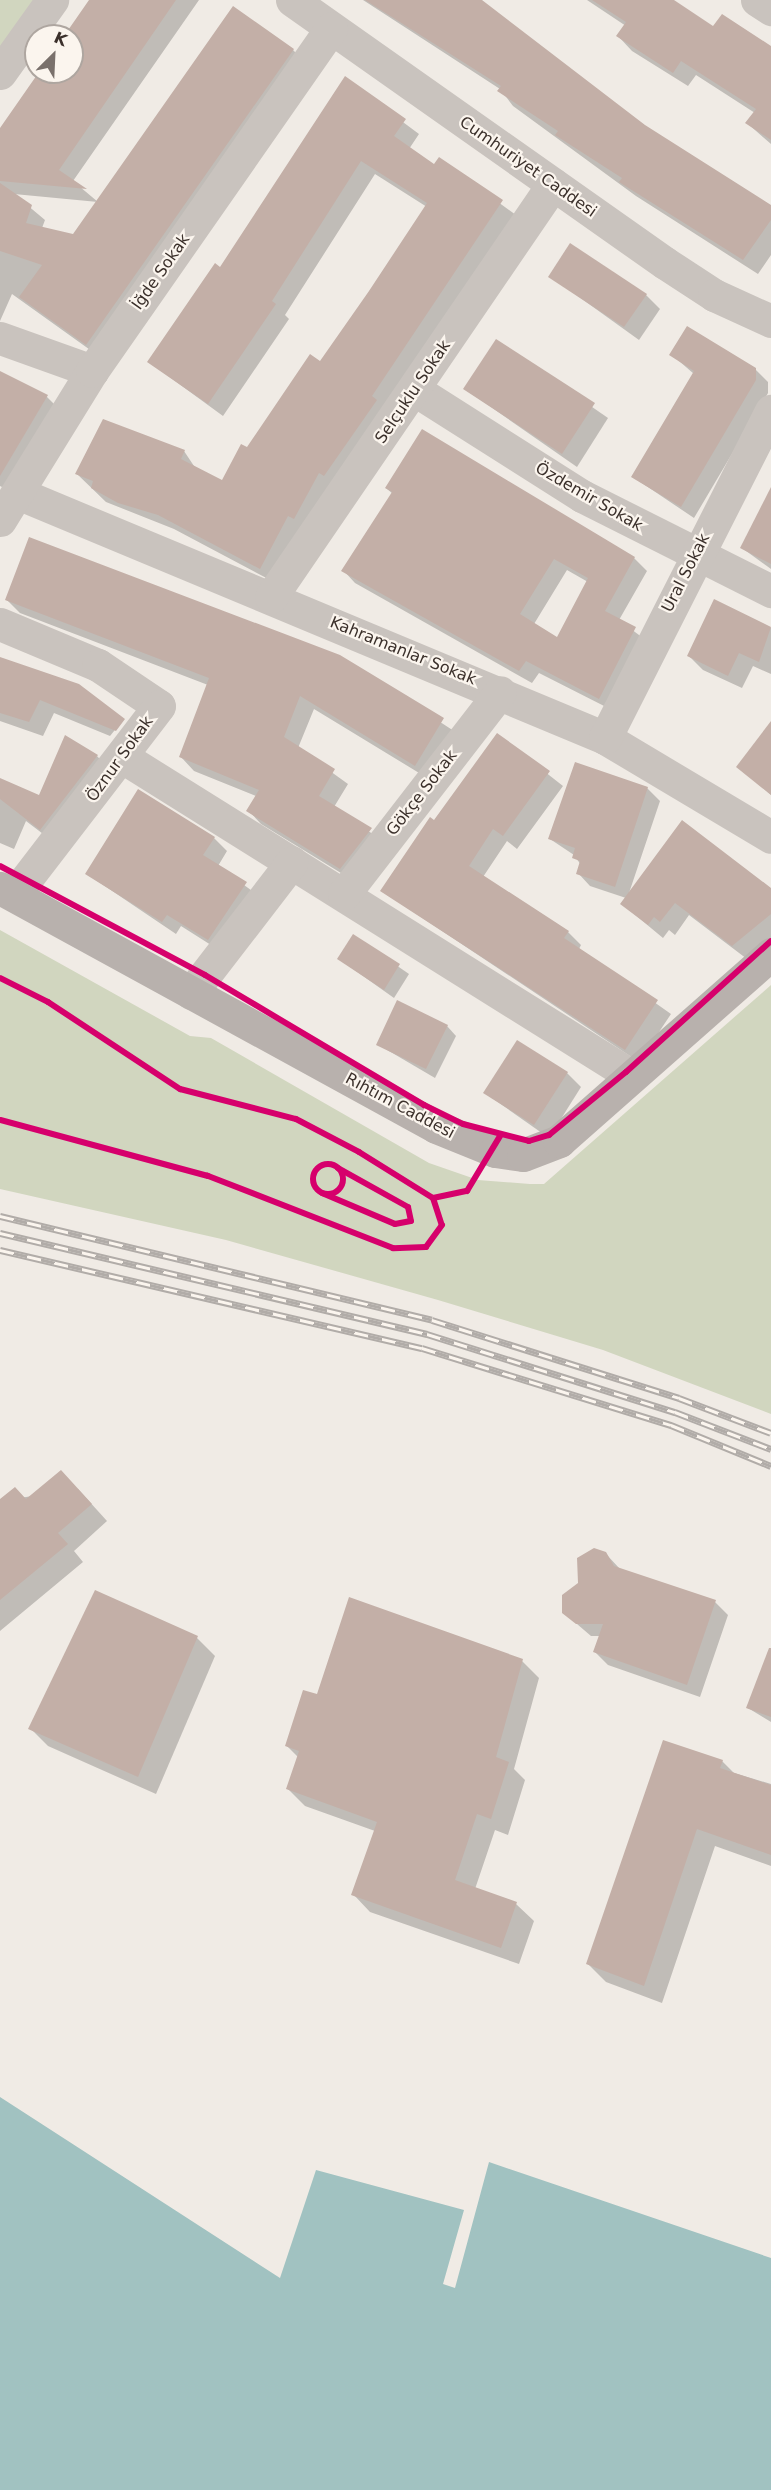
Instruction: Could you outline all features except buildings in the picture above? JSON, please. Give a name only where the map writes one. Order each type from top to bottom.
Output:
[{"type":"main road","name":"Rıhtım Caddesi","points":[[5,898],[463,1161],[508,1172],[545,1165],[566,1151],[771,971]]},
{"type":"main road","name":"Rıhtım Caddesi","points":[[5,898],[191,993],[436,1127],[495,1151],[542,1152],[771,954]]},
{"type":"street","points":[[0,73],[52,0]]},
{"type":"street","name":"Cumhuriyet Caddesi","points":[[292,0],[714,295],[771,321]]},
{"type":"street","points":[[758,0],[771,9]]},
{"type":"street","name":"İğde Sokak","points":[[0,520],[20,494],[92,371],[330,28]]},
{"type":"street","name":"Selçuklu Sokak","points":[[271,597],[415,390],[553,184]]},
{"type":"street","points":[[0,338],[92,371]]},
{"type":"street","name":"Özdemir Sokak","points":[[415,390],[582,496],[693,556],[771,591]]},
{"type":"street","name":"Ural Sokak","points":[[605,738],[693,556],[771,411]]},
{"type":"street","name":"Kahramanlar Sokak","points":[[20,494],[500,692],[605,738],[771,837]]},
{"type":"street","name":"Öznur Sokak","points":[[0,624],[71,651],[159,706],[124,758],[5,898]]},
{"type":"street","name":"Gökçe Sokak","points":[[344,894],[500,692]]},
{"type":"street","points":[[124,758],[632,1076]]},
{"type":"street","points":[[191,993],[292,862]]},
{"type":"green space","points":[[0,0],[52,0],[35,24],[24,24],[24,39],[0,73]]},
{"type":"green space","points":[[0,930],[190,1036],[211,1038],[429,1163],[478,1180],[530,1184],[544,1184],[771,985],[771,1414],[603,1350],[438,1300],[226,1240],[0,1189]]},
{"type":"water","points":[[0,2097],[280,2278],[316,2170],[464,2210],[443,2284],[455,2288],[489,2162],[771,2258],[771,2490],[0,2490]]},
{"type":"railway","points":[[0,1216],[432,1320],[679,1398],[771,1433]]},
{"type":"railway","points":[[0,1233],[427,1334],[675,1412],[771,1449]]},
{"type":"railway","points":[[0,1250],[422,1348],[671,1425],[771,1466]]},
{"type":"cycle path","points":[[0,866],[205,975],[424,1105],[463,1124],[529,1141],[549,1135],[626,1072],[771,941]]},
{"type":"cycle path","points":[[0,978],[48,1002],[180,1089],[296,1119],[359,1152],[433,1198],[442,1225],[426,1247],[393,1248],[208,1176],[0,1120]]},
{"type":"cycle path","points":[[433,1198],[467,1191],[500,1136]]},
{"type":"cycle path","points":[[328,1164],[339,1168],[343,1179],[339,1190],[328,1194],[317,1190],[313,1179],[317,1168],[328,1164]]},
{"type":"cycle path","points":[[322,1193],[395,1224],[411,1221],[408,1207],[338,1168]]}]
